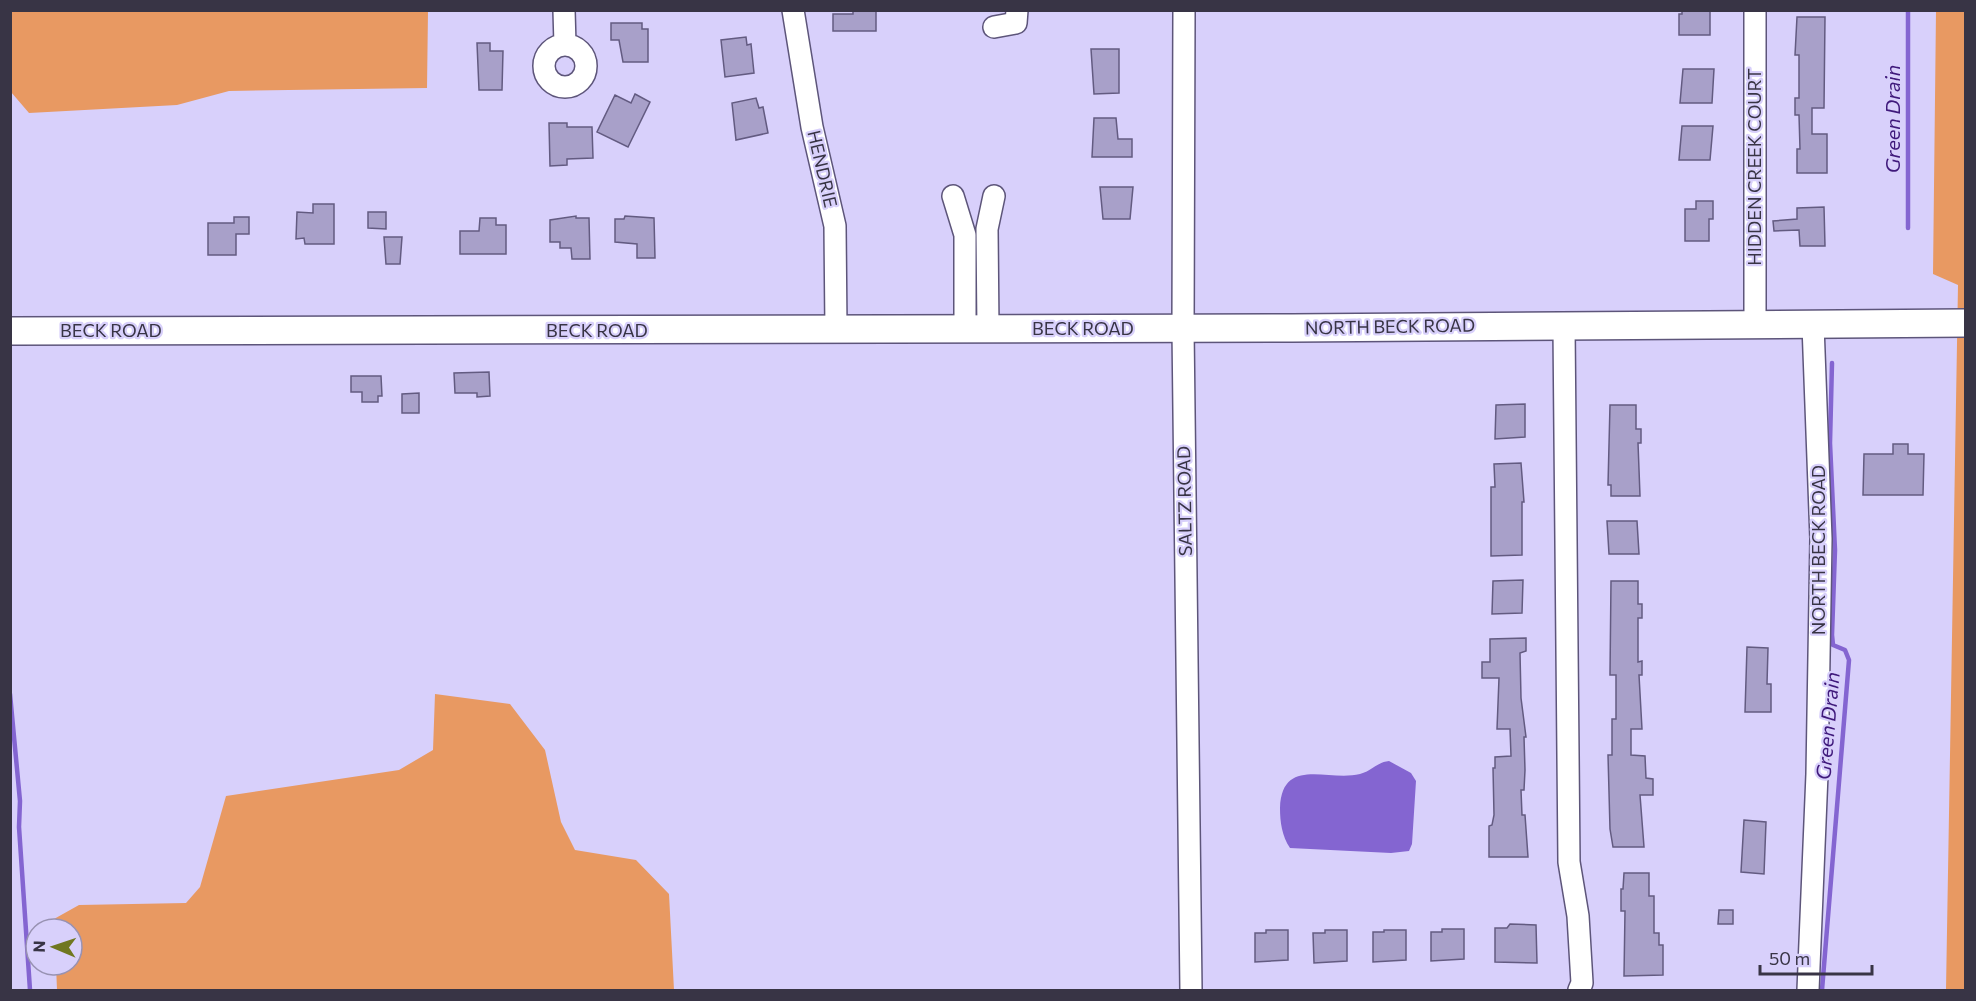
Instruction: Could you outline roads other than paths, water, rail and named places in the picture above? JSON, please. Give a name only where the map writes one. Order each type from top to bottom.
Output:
[{"type":"main road","name":"NORTH BECK ROAD","points":[[1183,329],[1965,323]]},
{"type":"main road","name":"BECK ROAD","points":[[10,331],[1183,329]]},
{"type":"street","points":[[564,10],[564,45]]},
{"type":"street","name":"HENDRIE","points":[[793,10],[812,127],[835,226],[836,329]]},
{"type":"street","points":[[994,27],[1016,23],[1017,10]]},
{"type":"street","name":"SALTZ ROAD","points":[[1184,10],[1183,329],[1191,990]]},
{"type":"street","name":"HIDDEN CREEK COURT","points":[[1755,10],[1755,324]]},
{"type":"street","points":[[953,196],[965,235],[977,329]]},
{"type":"street","points":[[977,329],[987,229],[994,196]]},
{"type":"street","name":"NORTH BECK ROAD","points":[[1808,990],[1817,786],[1821,539],[1813,325]]},
{"type":"street","points":[[1564,327],[1569,862],[1578,916],[1582,983],[1579,990]]},
{"type":"waterway","name":"Green Drain","points":[[1908,10],[1908,228]]},
{"type":"waterway","name":"Green Drain","points":[[1822,990],[1849,660],[1845,650],[1833,645],[1832,635],[1835,550],[1830,443],[1832,363]]},
{"type":"waterway","points":[[10,694],[20,801],[19,827],[30,990]]}]
